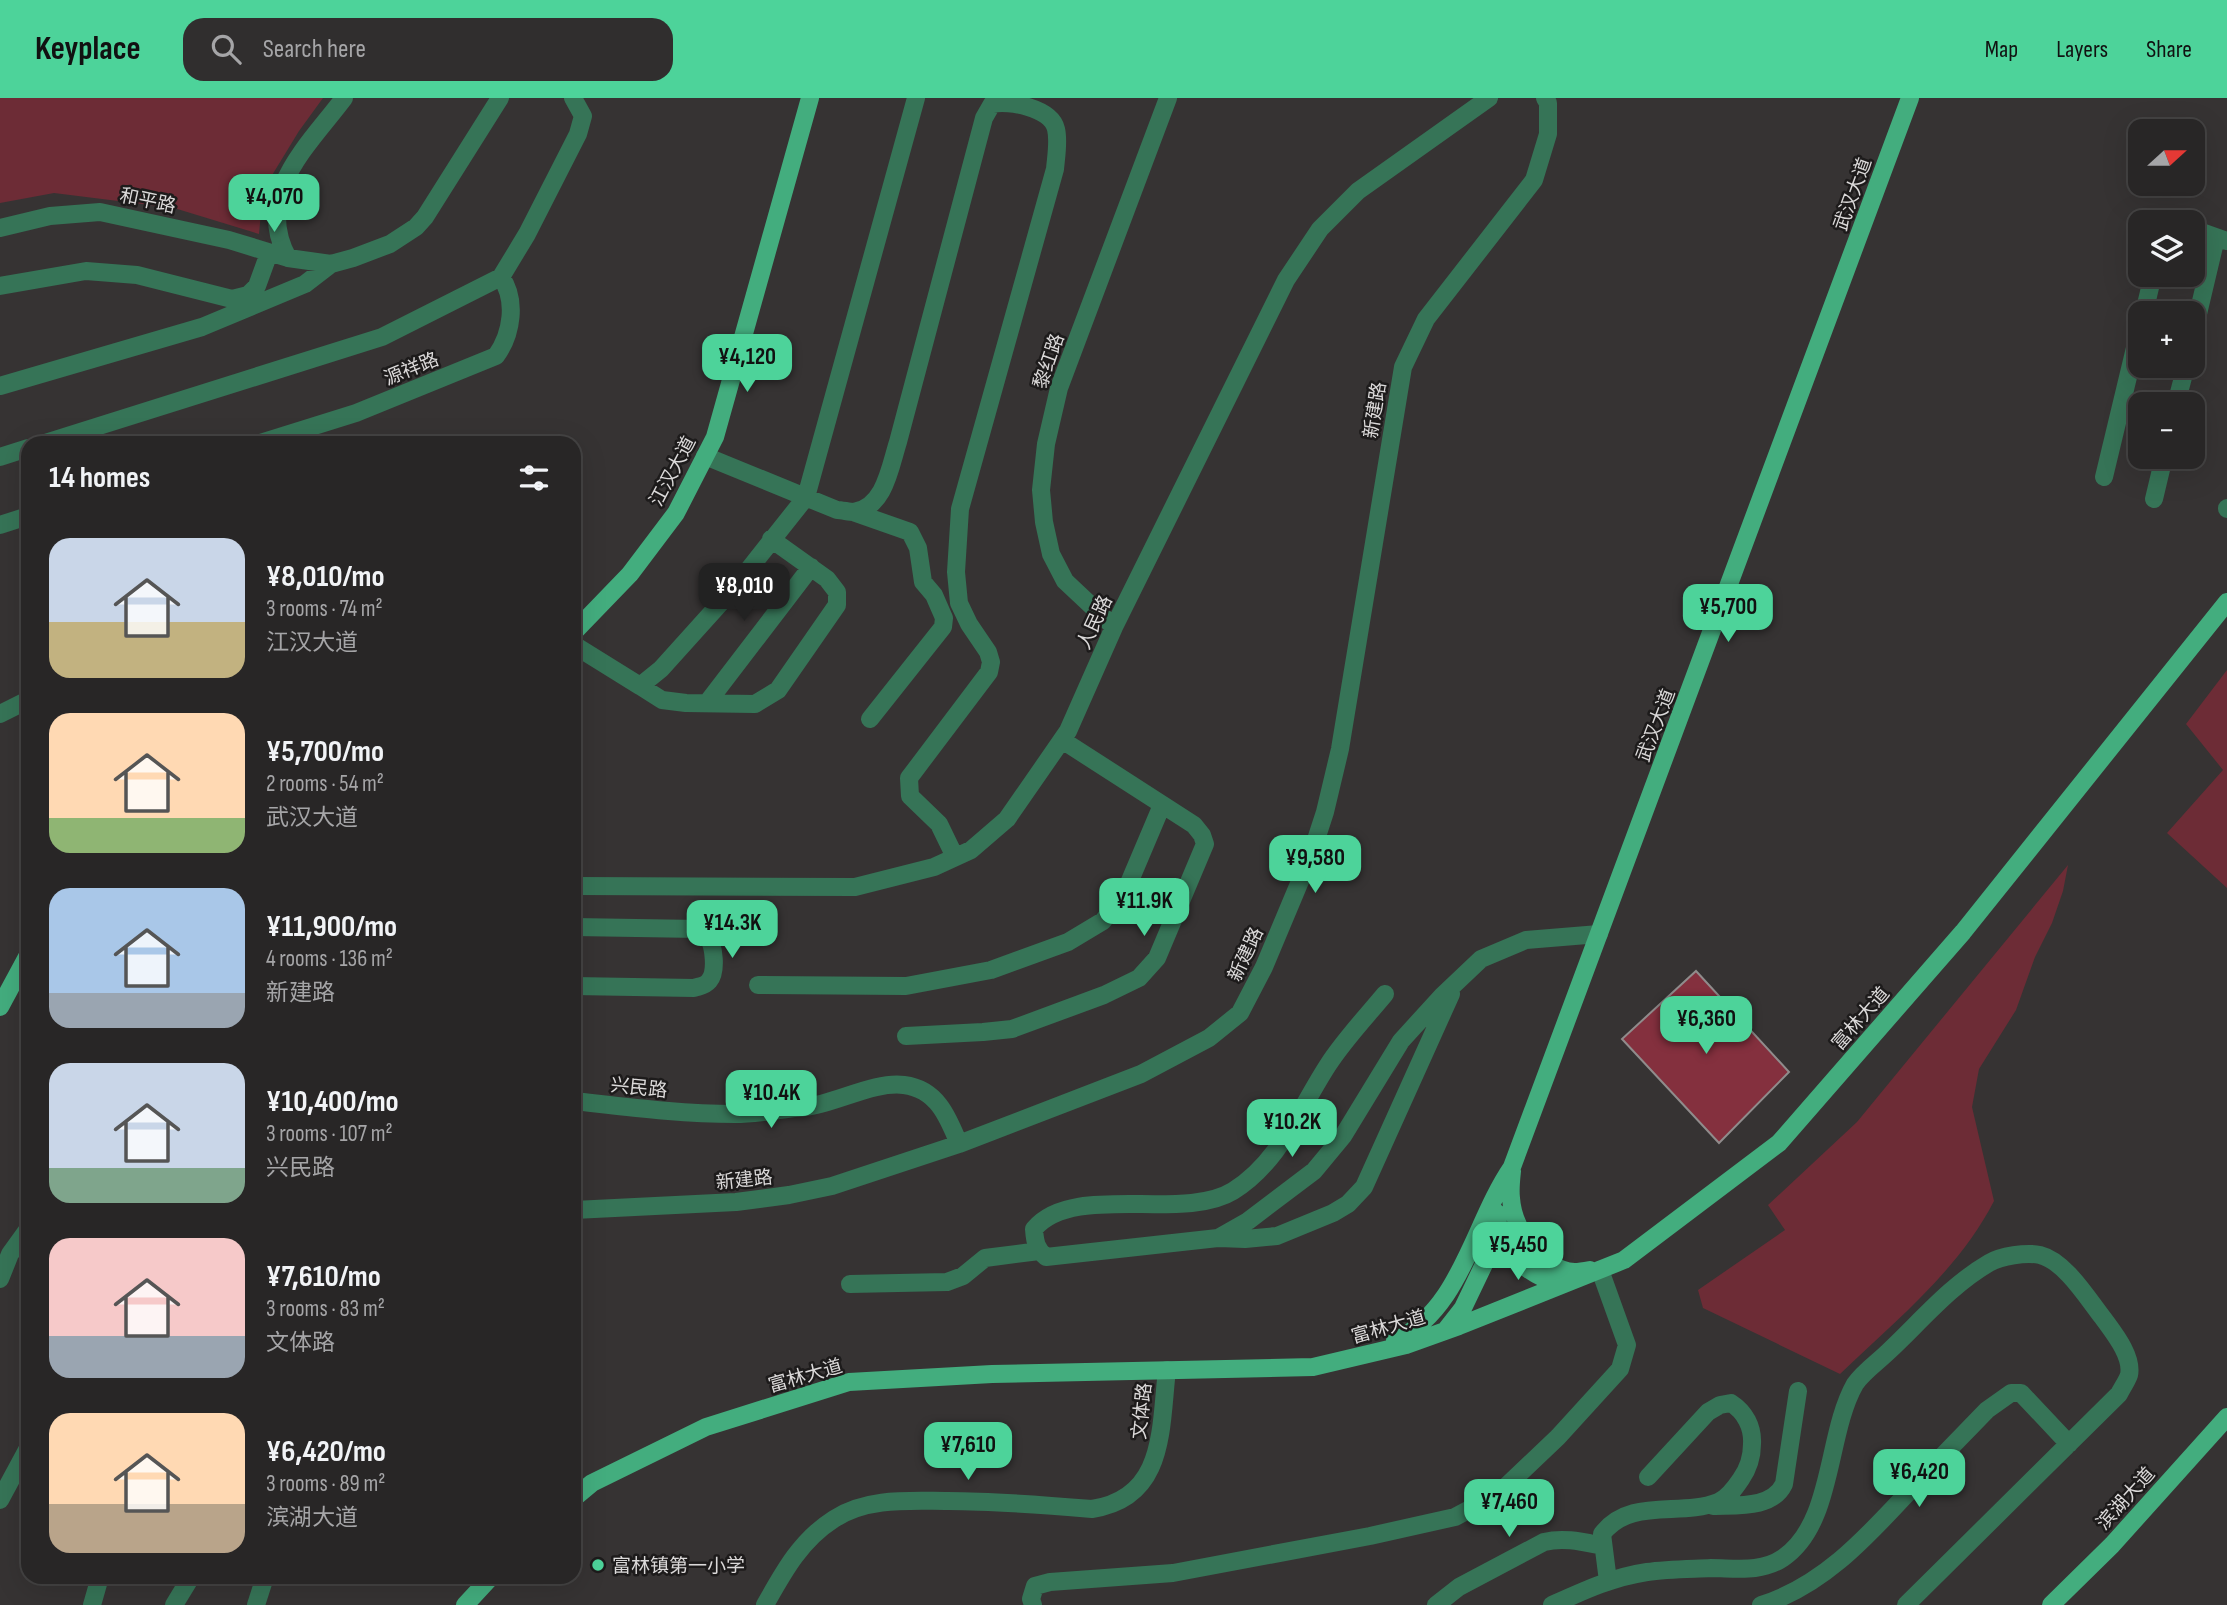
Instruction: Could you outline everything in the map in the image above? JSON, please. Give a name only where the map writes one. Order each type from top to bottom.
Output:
[{"type":"main road","name":"江汉大道","points":[[581,625],[638,564],[676,513],[715,437],[810,98]]},
{"type":"main road","name":"武汉大道","points":[[1511,1168],[1910,98]]},
{"type":"main road","name":"富林大道","points":[[581,1492],[592,1483],[706,1427],[849,1382],[992,1374],[1313,1367],[1406,1345],[1624,1261],[1779,1143],[1963,932],[2227,602]]},
{"type":"main road","points":[[0,1007],[21,968]]},
{"type":"main road","points":[[1511,1168],[1513,1207],[1522,1235],[1533,1249],[1554,1265],[1572,1272],[1600,1270]]},
{"type":"main road","points":[[1511,1168],[1496,1211],[1497,1228],[1502,1241],[1524,1265],[1544,1280],[1561,1286]]},
{"type":"main road","points":[[1445,1331],[1463,1308],[1487,1258],[1490,1222],[1511,1168]]},
{"type":"main road","points":[[1370,1354],[1408,1334],[1444,1300],[1511,1168]]},
{"type":"main road","name":"滨湖大道","points":[[2051,1605],[2112,1545],[2227,1417]]},
{"type":"main road","points":[[465,1605],[484,1584]]},
{"type":"street","points":[[288,258],[280,242],[276,221],[283,181],[344,98]]},
{"type":"street","name":"和平路","points":[[0,228],[50,216],[100,212],[229,240],[288,258],[331,264],[380,249],[416,227],[500,98]]},
{"type":"street","points":[[67,436],[382,337],[500,277],[527,234],[578,134],[583,116],[573,98]]},
{"type":"street","points":[[640,686],[661,669],[734,588],[806,497],[916,98]]},
{"type":"street","name":"黎红路","points":[[1114,627],[1065,581],[1051,554],[1041,490],[1046,444],[1059,388],[1168,98]]},
{"type":"street","name":"人民路","points":[[581,886],[855,887],[934,867],[971,850],[1007,819],[1062,740],[1114,627],[1286,280],[1320,229],[1358,191],[1489,98]]},
{"type":"street","name":"新建路","points":[[581,1210],[736,1202],[832,1186],[959,1144],[1141,1074],[1209,1038],[1240,1013],[1264,967],[1311,855],[1325,812],[1340,749],[1403,367],[1426,319],[1534,180],[1548,134],[1548,103],[1545,98]]},
{"type":"street","points":[[853,512],[869,506],[880,495],[891,465],[984,118],[992,104],[1003,102],[1037,110],[1052,120],[1057,130],[1055,169],[960,509],[956,572],[959,603],[988,652],[991,662],[989,672],[909,778],[910,796],[939,824],[955,857]]},
{"type":"street","points":[[2203,301],[2221,239]]},
{"type":"street","points":[[0,286],[86,271],[137,275],[232,299],[248,295],[257,286],[269,253]]},
{"type":"street","points":[[0,386],[202,327],[305,284],[331,264]]},
{"type":"street","name":"源祥路","points":[[282,436],[356,413],[496,356],[509,330],[509,288],[500,277]]},
{"type":"street","points":[[2104,477],[2128,377]]},
{"type":"street","points":[[0,457],[21,450]]},
{"type":"street","points":[[705,456],[836,509],[853,512],[910,532],[918,548],[923,582],[934,595],[944,618],[943,626],[870,719]]},
{"type":"street","points":[[2154,499],[2161,469]]},
{"type":"street","points":[[0,525],[21,518]]},
{"type":"street","points":[[581,649],[662,700],[755,704],[778,690],[837,605],[837,592],[827,579],[771,539]]},
{"type":"street","points":[[707,703],[811,567]]},
{"type":"street","points":[[0,714],[21,704]]},
{"type":"street","points":[[906,1036],[1012,1029],[1104,995],[1139,978],[1157,958],[1205,844],[1202,835],[1194,825],[1062,740]]},
{"type":"street","points":[[758,985],[906,986],[991,970],[1068,942],[1103,921],[1126,890],[1162,805]]},
{"type":"street","points":[[581,927],[699,929],[707,935],[712,946],[713,966],[712,978],[706,985],[694,988],[581,986]]},
{"type":"street","points":[[1218,1238],[1248,1221],[1314,1171],[1343,1136],[1401,1041],[1481,959],[1526,940],[1599,934]]},
{"type":"street","points":[[1384,995],[1329,1063],[1290,1130],[1254,1177],[1231,1193],[1201,1202],[1153,1205],[1116,1203],[1069,1209],[1041,1221],[1034,1229],[1039,1251],[1046,1257],[1218,1238],[1277,1236],[1348,1204],[1364,1187],[1457,982]]},
{"type":"street","name":"兴民路","points":[[581,1102],[676,1112],[738,1114],[814,1106],[877,1088],[904,1085],[931,1094],[947,1114],[959,1144]]},
{"type":"street","points":[[0,1279],[10,1254],[21,1239]]},
{"type":"street","points":[[850,1284],[947,1282],[963,1276],[985,1258],[1039,1251]]},
{"type":"street","points":[[1552,1605],[1608,1581],[1647,1572],[1747,1569],[1783,1558],[1801,1540],[1814,1519],[1837,1431],[1856,1383],[1964,1279],[1992,1261],[2024,1254],[2040,1255],[2058,1263],[2119,1340],[2129,1365],[2129,1375],[2119,1394],[1906,1605]]},
{"type":"street","points":[[1033,1605],[1031,1599],[1035,1586],[1050,1582],[1173,1573],[1370,1536],[1455,1517],[1498,1494],[1558,1437],[1620,1369],[1627,1345],[1600,1270]]},
{"type":"street","name":"文体路","points":[[765,1605],[782,1573],[801,1546],[837,1517],[870,1505],[896,1501],[994,1501],[1092,1509],[1105,1507],[1123,1497],[1138,1487],[1149,1473],[1157,1455],[1167,1370]]},
{"type":"street","points":[[1608,1581],[1602,1534],[1608,1526],[1631,1513],[1651,1509],[1750,1504],[1770,1500],[1780,1493],[1784,1484],[1798,1391]]},
{"type":"street","points":[[1761,1605],[1802,1588],[1837,1562],[1865,1538],[1987,1410],[2011,1393],[2021,1392],[2069,1444]]},
{"type":"street","points":[[1648,1477],[1708,1412],[1720,1405],[1731,1403],[1741,1410],[1748,1423],[1752,1454],[1746,1472],[1733,1490],[1720,1501],[1699,1507]]},
{"type":"street","points":[[0,1500],[21,1460]]},
{"type":"street","points":[[1436,1605],[1460,1587],[1544,1542],[1555,1539],[1603,1546]]},
{"type":"street","points":[[92,1605],[98,1584]]},
{"type":"street","points":[[174,1605],[187,1584]]},
{"type":"street","points":[[256,1605],[263,1584]]},
{"type":"shaded area","points":[[0,98],[323,98],[263,190],[259,234],[174,208],[54,193],[0,203]]},
{"type":"shaded area","points":[[2227,670],[2227,888],[2167,833],[2223,770],[2186,724]]},
{"type":"shaded area","points":[[2068,865],[2052,923],[2035,957],[2016,1010],[1979,1069],[1972,1107],[1994,1201],[1963,1250],[1924,1294],[1840,1374],[1703,1308],[1698,1290],[1785,1230],[1768,1205],[1857,1122]]},
{"type":"building","points":[[1696,971],[1789,1072],[1719,1143],[1622,1039]]},
{"type":"place","name":"富林镇第一小学","points":[[598,1565]]}]
